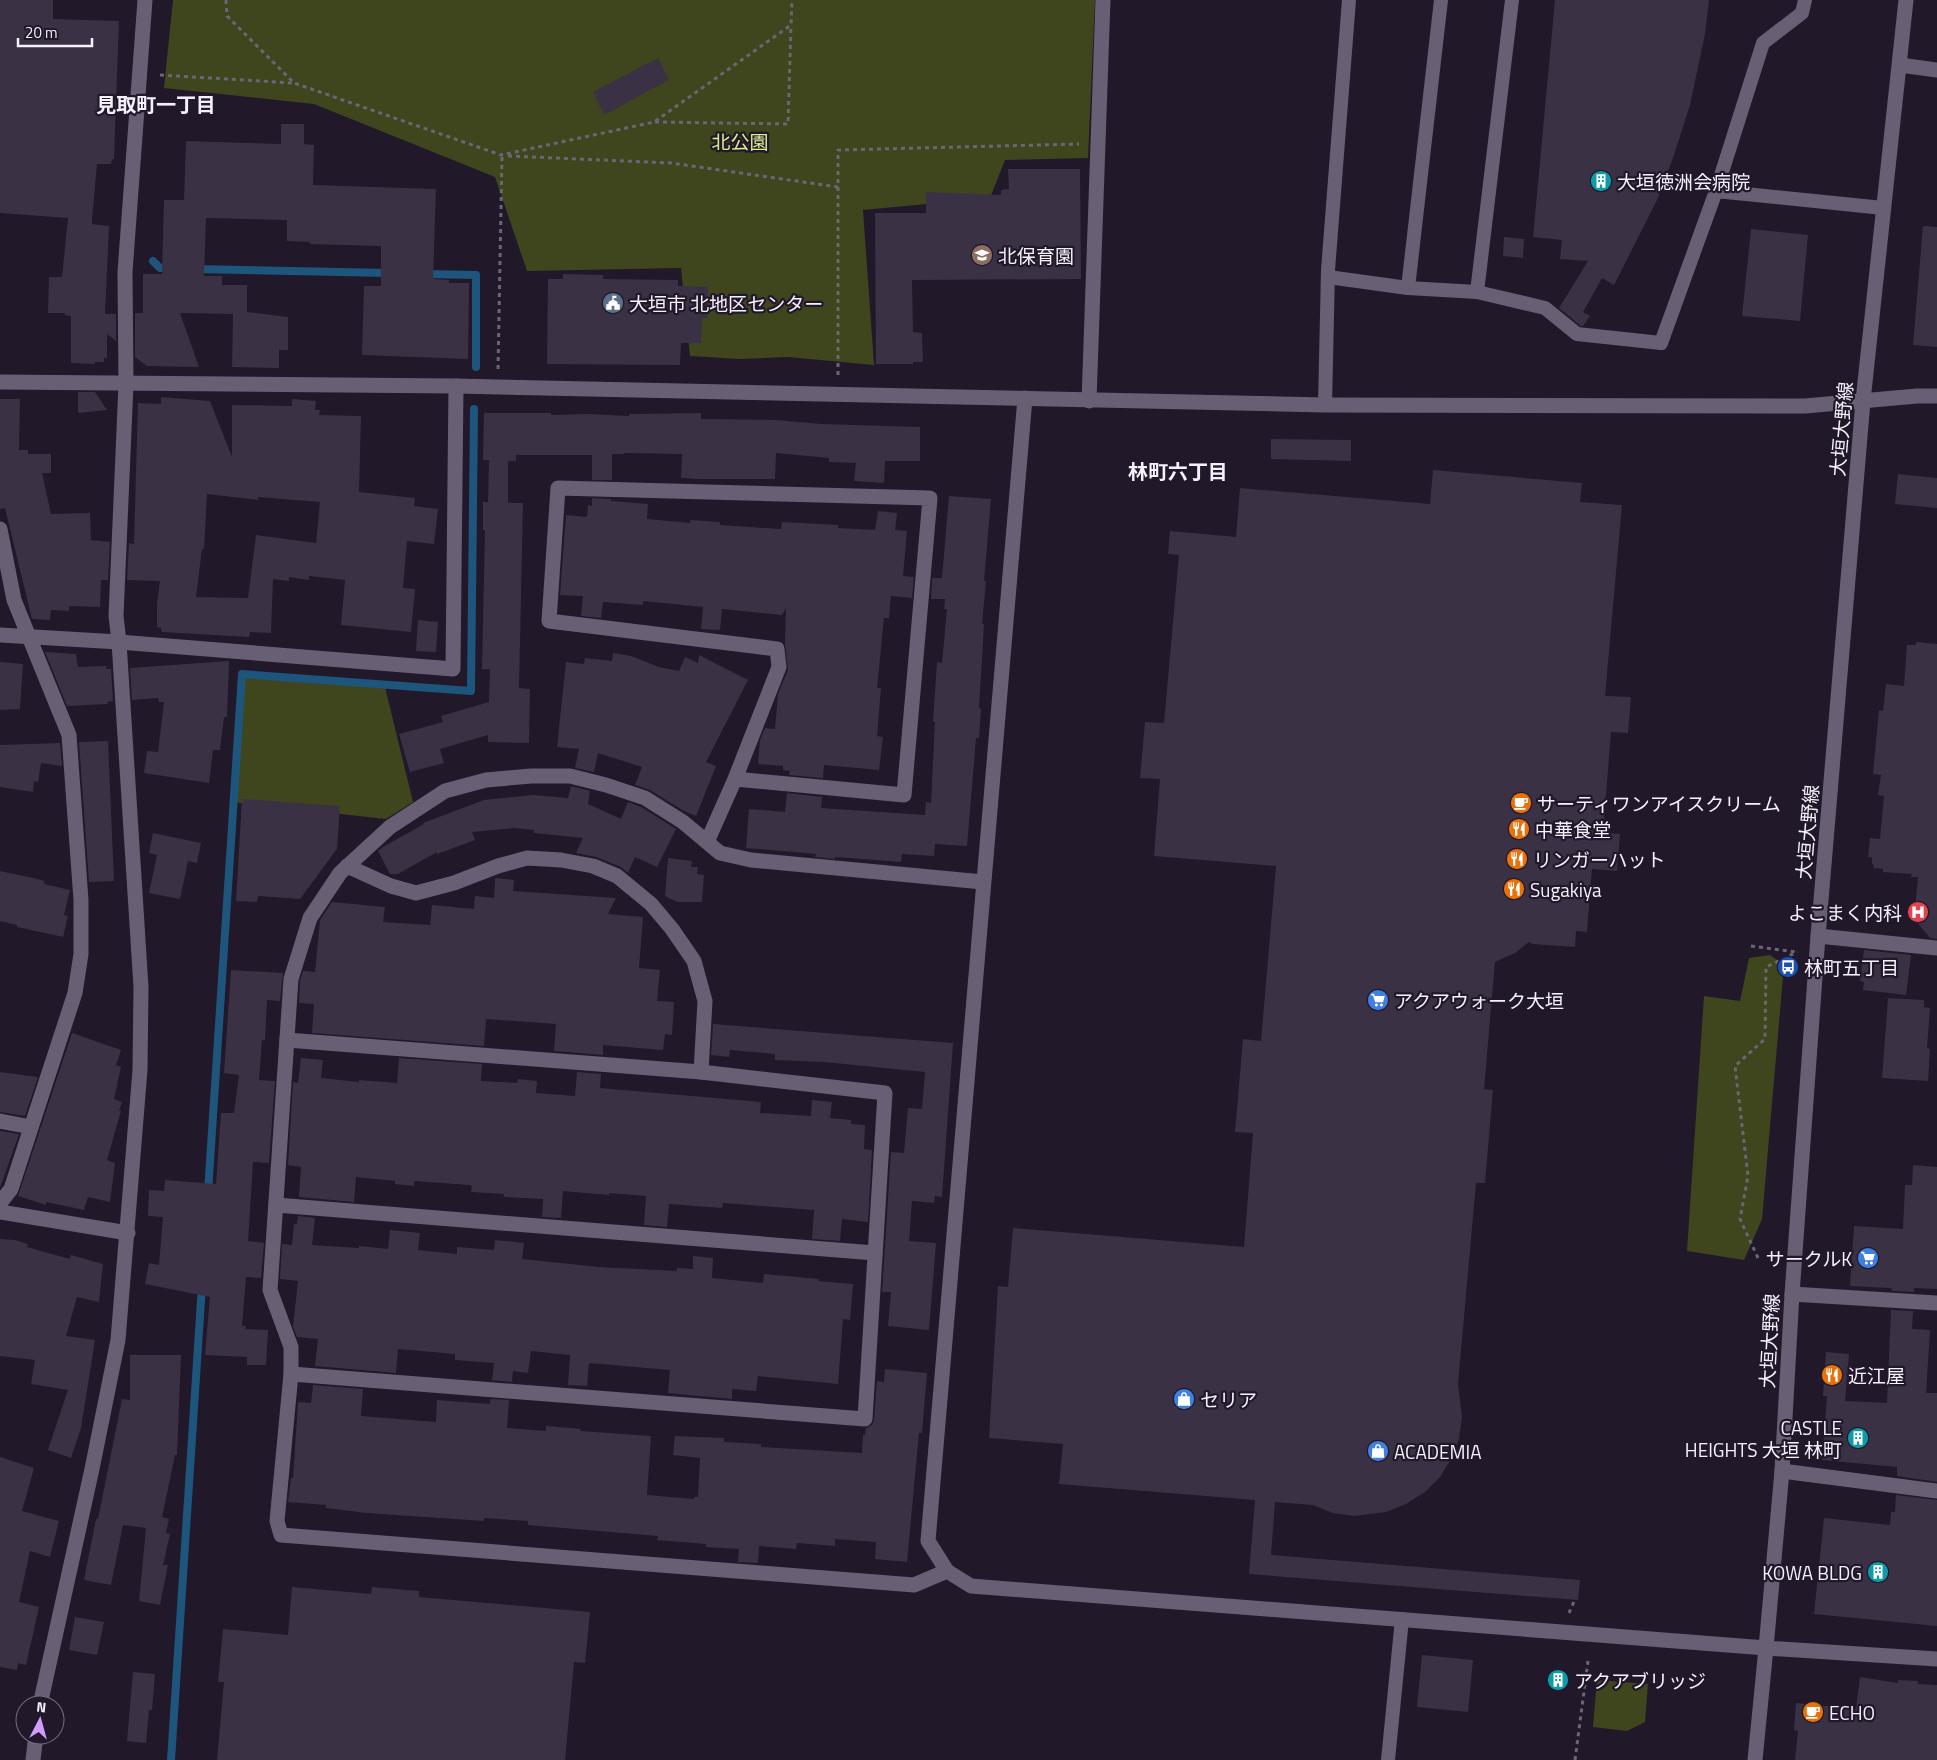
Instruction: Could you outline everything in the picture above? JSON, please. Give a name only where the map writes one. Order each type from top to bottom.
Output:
[{"type":"street","points":[[42,1695],[118,1340],[140,1070],[141,987],[116,616],[126,384],[125,272],[145,0]]},
{"type":"street","points":[[1089,401],[1102,0]]},
{"type":"street","name":"大垣大野線","points":[[1755,1760],[1782,1471],[1792,1294],[1818,936],[1863,401],[1906,0]]},
{"type":"street","points":[[1900,65],[1937,70]]},
{"type":"street","points":[[0,382],[456,386],[1325,405],[1805,406],[1917,396],[1937,396]]},
{"type":"street","points":[[0,635],[119,642],[453,669],[456,386]]},
{"type":"street","points":[[1025,398],[928,1541],[947,1571],[972,1586],[1766,1648],[1937,1659]]},
{"type":"street","points":[[707,842],[735,779],[779,667],[777,648],[549,621],[558,488],[930,498],[904,795],[735,779]]},
{"type":"street","points":[[0,529],[14,600],[69,735],[80,891],[81,954],[75,993],[11,1189],[0,1203]]},
{"type":"street","points":[[947,1571],[914,1585],[281,1535],[278,1521],[291,1374],[291,1347],[270,1290],[292,980],[310,918],[340,873],[347,866],[390,827],[445,791],[486,780],[531,776],[570,776],[646,798],[683,822],[720,853],[751,860],[983,882]]},
{"type":"street","points":[[347,866],[391,886],[416,893],[454,883],[498,866],[527,858],[561,860],[585,864],[617,876],[651,904],[672,929],[694,961],[705,1001],[701,1072]]},
{"type":"street","points":[[1818,936],[1937,948]]},
{"type":"street","points":[[288,1040],[701,1072],[886,1093],[865,1419],[291,1374]]},
{"type":"street","points":[[0,1121],[31,1127]]},
{"type":"street","points":[[276,1205],[875,1253]]},
{"type":"street","points":[[0,1212],[128,1233]]},
{"type":"street","points":[[1792,1294],[1937,1303]]},
{"type":"street","points":[[1782,1471],[1937,1491]]},
{"type":"street","points":[[33,1760],[35,1745]]},
{"type":"lane","points":[[1325,405],[1328,277],[1349,0]]},
{"type":"lane","points":[[1408,288],[1441,0]]},
{"type":"lane","points":[[1477,292],[1512,0]]},
{"type":"lane","points":[[1328,277],[1408,288],[1477,292],[1545,308],[1577,334],[1662,343],[1716,191],[1763,43],[1802,13],[1805,0]]},
{"type":"lane","points":[[1716,191],[1883,208]]},
{"type":"lane","points":[[1388,1760],[1402,1619]]},
{"type":"path","points":[[226,0],[227,16],[294,83]]},
{"type":"path","points":[[502,155],[654,122],[788,124],[792,0]]},
{"type":"path","points":[[654,122],[791,25]]},
{"type":"path","points":[[139,74],[294,83],[502,155],[671,162],[838,187]]},
{"type":"path","points":[[838,393],[838,150],[1097,144]]},
{"type":"path","points":[[498,388],[502,155]]},
{"type":"path","points":[[1751,946],[1797,952],[1766,967],[1765,1038],[1735,1066],[1748,1176],[1740,1218],[1758,1258]]},
{"type":"path","points":[[1575,1760],[1588,1661]]},
{"type":"green space","name":"北公園","points":[[173,0],[1095,0],[1088,158],[1005,160],[990,198],[863,210],[874,365],[788,357],[740,359],[690,356],[681,268],[527,271],[495,177],[314,104],[164,88]]},
{"type":"green space","points":[[245,677],[385,687],[413,802],[386,819],[232,802]]},
{"type":"green space","points":[[1770,955],[1784,965],[1762,1219],[1744,1260],[1687,1251],[1704,996],[1740,1001],[1749,958]]},
{"type":"green space","points":[[1597,1680],[1648,1684],[1645,1722],[1627,1731],[1593,1727]]},
{"type":"building","points":[[0,0],[53,0],[53,19],[119,21],[114,159],[112,159],[111,164],[97,164],[92,219],[92,224],[109,226],[105,314],[116,314],[116,341],[107,334],[107,358],[104,358],[104,362],[95,362],[95,364],[71,363],[71,316],[65,315],[65,313],[48,313],[49,277],[62,277],[68,218],[0,213]]},
{"type":"building","name":"大垣徳洲会病院","points":[[1555,0],[1709,0],[1705,34],[1690,105],[1657,200],[1614,285],[1602,278],[1583,312],[1590,316],[1583,326],[1559,308],[1588,261],[1560,259],[1562,240],[1533,237]]},
{"type":"building","points":[[658,58],[669,80],[604,115],[593,92]]},
{"type":"building","points":[[281,124],[304,124],[304,144],[314,145],[313,185],[436,189],[433,279],[449,280],[449,283],[469,283],[468,359],[362,355],[364,286],[381,286],[381,246],[310,244],[310,242],[287,241],[287,220],[206,218],[204,276],[222,276],[222,285],[247,285],[247,312],[288,317],[288,350],[279,350],[279,368],[232,367],[233,314],[180,313],[199,367],[147,366],[135,357],[135,313],[143,313],[143,274],[162,274],[164,200],[184,200],[186,141],[281,144]]},
{"type":"building","points":[[1008,169],[1080,169],[1081,279],[912,280],[913,332],[922,333],[923,362],[913,362],[913,364],[876,364],[875,213],[926,213],[926,192],[1001,195],[1001,190],[1009,189]]},
{"type":"building","points":[[1923,226],[1937,227],[1937,347],[1913,345]]},
{"type":"building","points":[[1751,229],[1808,235],[1800,321],[1742,316]]},
{"type":"building","points":[[1504,237],[1524,239],[1523,258],[1503,256]]},
{"type":"building","name":"大垣市 北地区センター","points":[[563,274],[603,275],[603,279],[678,280],[678,286],[708,287],[708,318],[702,318],[701,343],[681,343],[680,365],[547,364],[548,279],[563,279]]},
{"type":"building","points":[[78,392],[95,392],[107,410],[78,413]]},
{"type":"building","points":[[161,397],[210,401],[232,457],[232,405],[292,406],[292,399],[316,401],[315,410],[320,410],[319,415],[361,416],[359,492],[415,498],[414,506],[438,509],[434,544],[407,541],[403,588],[415,589],[411,632],[341,625],[345,580],[309,576],[309,580],[289,577],[289,581],[273,579],[271,633],[250,632],[249,637],[162,632],[161,628],[157,627],[157,603],[160,581],[127,580],[129,543],[134,544],[138,403],[161,404]],"holes":[[[207,494],[258,500],[258,497],[320,502],[316,543],[256,535],[248,598],[196,597],[202,549],[204,549]]]},
{"type":"building","points":[[0,399],[20,399],[19,450],[28,450],[28,454],[51,454],[51,473],[42,473],[51,514],[90,513],[91,540],[110,542],[108,580],[101,580],[100,607],[69,606],[69,611],[51,610],[50,620],[32,619],[5,508],[0,509]]},
{"type":"building","points":[[484,413],[629,416],[629,414],[701,413],[701,419],[776,420],[821,424],[920,427],[920,461],[885,461],[884,483],[854,481],[856,463],[829,462],[829,458],[776,453],[775,479],[699,479],[681,478],[682,454],[624,453],[612,454],[612,480],[592,480],[592,455],[516,455],[516,461],[508,461],[508,503],[523,503],[519,688],[530,689],[529,743],[488,742],[488,735],[440,749],[444,763],[410,772],[399,734],[443,722],[441,716],[489,702],[490,669],[482,669],[485,530],[483,530],[483,502],[488,502],[489,460],[483,460]]},
{"type":"building","points":[[1271,439],[1351,440],[1351,461],[1271,459]]},
{"type":"building","name":"アクアウォーク大垣","points":[[1433,470],[1582,483],[1580,502],[1622,505],[1605,696],[1631,697],[1628,733],[1611,732],[1603,833],[1620,834],[1617,871],[1592,869],[1587,932],[1576,931],[1575,947],[1532,944],[1529,942],[1515,953],[1495,962],[1484,1089],[1493,1090],[1485,1183],[1476,1183],[1458,1384],[1462,1417],[1459,1439],[1451,1459],[1440,1477],[1425,1492],[1406,1504],[1386,1512],[1354,1516],[1333,1513],[1313,1505],[1275,1502],[1271,1555],[1580,1580],[1578,1600],[1249,1574],[1255,1500],[1059,1484],[1063,1444],[989,1438],[998,1286],[1008,1287],[1013,1228],[1244,1247],[1253,1133],[1235,1132],[1243,1039],[1261,1041],[1276,866],[1154,856],[1160,779],[1140,778],[1145,722],[1164,723],[1179,555],[1168,554],[1170,531],[1236,537],[1240,488],[1430,504]]},
{"type":"building","points":[[1898,474],[1937,478],[1937,508],[1895,504]]},
{"type":"building","points":[[949,496],[991,499],[984,581],[986,581],[982,624],[984,624],[979,738],[976,738],[967,846],[935,844],[934,856],[902,854],[901,862],[835,857],[835,859],[815,857],[816,854],[746,848],[749,809],[785,812],[787,793],[822,797],[821,808],[925,815],[926,802],[931,803],[937,662],[942,663],[947,609],[944,609],[945,599],[931,599],[932,578],[942,578]]},
{"type":"building","points":[[592,498],[648,504],[647,519],[690,523],[690,520],[720,522],[720,525],[781,529],[782,522],[838,525],[838,528],[875,530],[878,511],[897,513],[895,530],[907,531],[903,576],[914,577],[912,598],[891,596],[889,618],[884,618],[877,688],[881,688],[877,736],[883,737],[879,770],[824,765],[823,778],[789,775],[790,771],[783,770],[783,766],[758,764],[760,740],[765,728],[775,729],[778,694],[788,670],[785,644],[786,608],[782,615],[722,609],[720,630],[701,629],[703,607],[643,601],[643,605],[603,602],[601,618],[581,616],[583,596],[560,595],[566,515],[587,517],[588,505],[592,506]]},
{"type":"building","points":[[418,620],[438,622],[436,652],[416,651]]},
{"type":"building","points":[[1916,642],[1937,644],[1937,939],[1930,938],[1912,916],[1915,908],[1918,877],[1911,877],[1912,874],[1883,872],[1883,869],[1873,868],[1872,857],[1868,857],[1870,838],[1880,839],[1884,796],[1878,795],[1881,775],[1873,774],[1879,710],[1883,711],[1886,684],[1904,686],[1907,645],[1916,645]]},
{"type":"building","points":[[45,652],[76,654],[78,667],[106,666],[106,669],[111,669],[113,701],[107,702],[108,704],[67,706]]},
{"type":"building","points":[[613,653],[631,656],[659,667],[679,671],[685,657],[698,663],[699,655],[748,680],[706,762],[716,766],[696,816],[684,811],[650,790],[635,785],[642,767],[598,753],[594,772],[575,768],[579,749],[557,747],[566,662],[584,664],[585,658],[612,661]]},
{"type":"building","points":[[229,661],[227,717],[224,717],[220,750],[213,750],[209,783],[144,773],[147,751],[158,752],[164,702],[159,702],[158,698],[132,700],[130,668]]},
{"type":"building","points":[[0,662],[23,664],[20,709],[0,710]]},
{"type":"building","points":[[108,741],[114,881],[89,882],[79,742]]},
{"type":"building","points":[[60,743],[62,766],[41,763],[38,782],[34,781],[33,792],[0,787],[0,745]]},
{"type":"building","points":[[571,786],[590,791],[588,804],[621,819],[628,802],[641,807],[676,829],[657,867],[635,857],[628,873],[621,867],[596,857],[576,853],[583,838],[534,833],[534,830],[514,828],[472,832],[475,840],[437,854],[437,852],[398,874],[390,874],[378,851],[423,823],[484,800],[533,795],[568,798]]},
{"type":"building","points":[[242,799],[340,806],[337,849],[300,899],[258,896],[257,902],[236,901]]},
{"type":"building","points":[[153,833],[201,843],[197,863],[188,861],[180,899],[149,893],[157,855],[149,853]]},
{"type":"building","points":[[668,858],[692,861],[691,867],[698,867],[697,874],[704,875],[702,902],[677,902],[665,896]]},
{"type":"building","points":[[0,871],[38,879],[44,881],[44,884],[70,890],[64,915],[68,916],[63,937],[17,927],[17,925],[0,921]]},
{"type":"building","points":[[495,878],[514,880],[513,891],[616,898],[608,914],[643,917],[639,968],[660,970],[657,1001],[674,1002],[672,1035],[665,1034],[663,1050],[603,1045],[603,1055],[554,1051],[556,1024],[486,1019],[484,1046],[312,1033],[314,1004],[299,1003],[300,981],[303,971],[315,972],[320,920],[332,902],[385,907],[383,922],[430,925],[432,905],[474,909],[475,896],[494,898]]},
{"type":"building","points":[[1864,950],[1911,955],[1906,995],[1863,990],[1864,982],[1860,981]]},
{"type":"building","points":[[231,970],[283,973],[280,1001],[267,1000],[265,1040],[262,1040],[259,1080],[275,1081],[269,1163],[253,1162],[248,1241],[264,1243],[261,1278],[246,1277],[242,1326],[246,1326],[245,1329],[268,1330],[266,1365],[247,1365],[247,1357],[205,1355],[210,1297],[145,1284],[149,1263],[159,1265],[163,1217],[148,1216],[149,1190],[164,1191],[165,1180],[216,1184],[221,1113],[234,1113],[239,1075],[224,1073]]},
{"type":"building","points":[[1888,998],[1924,1000],[1924,1007],[1930,1008],[1927,1048],[1930,1049],[1928,1081],[1882,1078]]},
{"type":"building","points":[[713,1024],[953,1043],[942,1197],[935,1196],[934,1203],[912,1201],[909,1241],[936,1243],[929,1330],[888,1326],[891,1292],[882,1292],[891,1152],[904,1153],[908,1108],[922,1109],[925,1072],[824,1062],[775,1060],[775,1054],[730,1050],[729,1057],[711,1055]]},
{"type":"building","points":[[72,1033],[121,1050],[116,1065],[121,1067],[114,1099],[122,1102],[119,1111],[121,1111],[107,1160],[115,1163],[110,1202],[88,1197],[84,1210],[46,1202],[46,1205],[18,1196]]},
{"type":"building","points":[[301,1058],[323,1060],[321,1078],[359,1082],[359,1080],[397,1083],[399,1058],[482,1064],[481,1081],[517,1083],[518,1079],[537,1081],[536,1093],[575,1096],[577,1072],[601,1074],[600,1088],[761,1102],[760,1113],[811,1116],[812,1100],[832,1102],[830,1118],[851,1120],[851,1124],[865,1125],[864,1149],[872,1150],[868,1222],[842,1219],[840,1241],[812,1239],[814,1210],[723,1203],[722,1208],[669,1204],[667,1227],[644,1225],[646,1196],[563,1191],[561,1218],[542,1217],[543,1199],[504,1197],[504,1194],[471,1192],[472,1186],[469,1185],[414,1181],[414,1186],[395,1184],[395,1181],[356,1177],[354,1202],[299,1197],[301,1167],[288,1165],[293,1082],[298,1083]]},
{"type":"building","points":[[0,1072],[38,1077],[25,1116],[0,1112]]},
{"type":"building","points":[[0,1131],[19,1134],[0,1188]]},
{"type":"building","points":[[1913,1165],[1937,1167],[1937,1289],[1914,1288],[1914,1292],[1892,1291],[1890,1288],[1850,1286],[1854,1226],[1903,1229],[1905,1185],[1912,1185]]},
{"type":"building","points":[[298,1216],[315,1218],[312,1245],[388,1249],[390,1230],[420,1233],[418,1250],[457,1254],[457,1247],[494,1250],[495,1240],[524,1243],[522,1259],[599,1267],[677,1271],[677,1268],[693,1269],[693,1256],[713,1258],[712,1278],[763,1283],[764,1274],[853,1284],[850,1320],[843,1319],[838,1384],[758,1376],[756,1391],[732,1389],[732,1399],[668,1393],[670,1370],[589,1363],[587,1386],[568,1385],[570,1355],[531,1351],[528,1373],[513,1371],[512,1382],[492,1380],[494,1363],[455,1360],[455,1354],[398,1349],[396,1373],[315,1366],[318,1339],[297,1337],[293,1327],[298,1281],[280,1279],[282,1244],[292,1245],[294,1224],[297,1224]]},
{"type":"building","points":[[0,1239],[15,1240],[28,1244],[27,1247],[70,1259],[71,1255],[103,1264],[99,1302],[77,1297],[66,1336],[95,1340],[81,1428],[71,1458],[48,1450],[68,1390],[31,1384],[35,1360],[0,1356]]},
{"type":"building","points":[[1891,1310],[1913,1311],[1912,1329],[1930,1330],[1926,1393],[1937,1393],[1937,1482],[1897,1476],[1897,1467],[1822,1460],[1827,1396],[1823,1396],[1826,1352],[1849,1354],[1845,1401],[1887,1403]]},
{"type":"building","points":[[130,1355],[181,1355],[177,1455],[175,1455],[162,1517],[169,1519],[166,1533],[170,1534],[163,1565],[168,1565],[160,1605],[139,1601],[146,1528],[123,1525],[111,1585],[84,1580],[122,1399],[130,1400]]},
{"type":"building","points":[[885,1369],[927,1373],[922,1433],[919,1433],[907,1562],[875,1559],[876,1542],[835,1539],[835,1546],[797,1543],[796,1549],[759,1546],[758,1563],[738,1562],[739,1549],[706,1547],[706,1544],[657,1540],[658,1536],[528,1525],[528,1521],[484,1518],[484,1521],[367,1513],[326,1508],[326,1505],[288,1502],[291,1478],[293,1478],[298,1402],[311,1403],[313,1385],[363,1389],[361,1416],[436,1422],[437,1400],[490,1404],[490,1399],[509,1400],[507,1428],[546,1431],[546,1426],[581,1429],[580,1431],[651,1436],[647,1495],[694,1499],[694,1497],[698,1497],[700,1458],[673,1455],[675,1436],[724,1438],[724,1442],[761,1444],[761,1447],[862,1453],[863,1435],[865,1435],[866,1428],[872,1425],[874,1420],[877,1381],[884,1382]]},
{"type":"building","points":[[0,1457],[34,1468],[22,1511],[59,1521],[50,1557],[30,1551],[19,1602],[39,1607],[26,1665],[18,1663],[17,1670],[0,1667]]},
{"type":"building","name":"KOWA BLDG","points":[[1896,1495],[1937,1500],[1937,1626],[1814,1614],[1824,1518],[1890,1525],[1891,1512],[1895,1512]]},
{"type":"building","points":[[292,1587],[371,1594],[372,1587],[419,1591],[419,1597],[590,1612],[585,1663],[574,1662],[565,1760],[217,1760],[224,1682],[218,1682],[223,1629],[288,1635]]},
{"type":"building","points":[[75,1617],[104,1622],[97,1655],[69,1650]]},
{"type":"building","points":[[1422,1655],[1473,1660],[1468,1712],[1417,1707]]},
{"type":"building","points":[[133,1672],[155,1674],[152,1710],[149,1710],[146,1743],[127,1741]]},
{"type":"building","points":[[1860,1677],[1898,1683],[1898,1680],[1918,1681],[1918,1684],[1937,1685],[1937,1760],[1795,1760],[1798,1731],[1794,1730],[1796,1703],[1856,1709]]},
{"type":"waterway","points":[[153,261],[160,268],[170,268]]},
{"type":"waterway","points":[[194,269],[390,273]]},
{"type":"waterway","points":[[424,274],[476,275],[476,367]]},
{"type":"waterway","points":[[208,1192],[242,674],[471,691],[474,409]]},
{"type":"waterway","points":[[171,1760],[202,1285]]},
{"type":"place","name":"大垣徳洲会病院","points":[[1601,181]]},
{"type":"place","name":"北保育園","points":[[982,255]]},
{"type":"place","name":"大垣市 北地区センター","points":[[613,303]]},
{"type":"place","name":"サーティワンアイスクリーム","points":[[1521,803]]},
{"type":"place","name":"中華食堂","points":[[1519,829]]},
{"type":"place","name":"リンガーハット","points":[[1517,859]]},
{"type":"place","name":"Sugakiya","points":[[1514,889]]},
{"type":"place","name":"よこまく内科","points":[[1918,912]]},
{"type":"place","name":"林町五丁目","points":[[1788,967]]},
{"type":"place","name":"アクアウォーク大垣","points":[[1378,1000]]},
{"type":"place","name":"サークルK","points":[[1868,1258]]},
{"type":"place","name":"近江屋","points":[[1832,1375]]},
{"type":"place","name":"セリア","points":[[1184,1399]]},
{"type":"place","name":"CASTLE HEIGHTS 大垣 林町","points":[[1858,1438]]},
{"type":"place","name":"ACADEMIA","points":[[1378,1451]]},
{"type":"place","name":"KOWA BLDG","points":[[1878,1572]]},
{"type":"place","name":"アクアブリッジ","points":[[1558,1680]]},
{"type":"place","name":"ECHO","points":[[1813,1712]]},
{"type":"district","name":"見取町一丁目","points":[[156,104]]},
{"type":"district","name":"林町六丁目","points":[[1178,471]]}]
